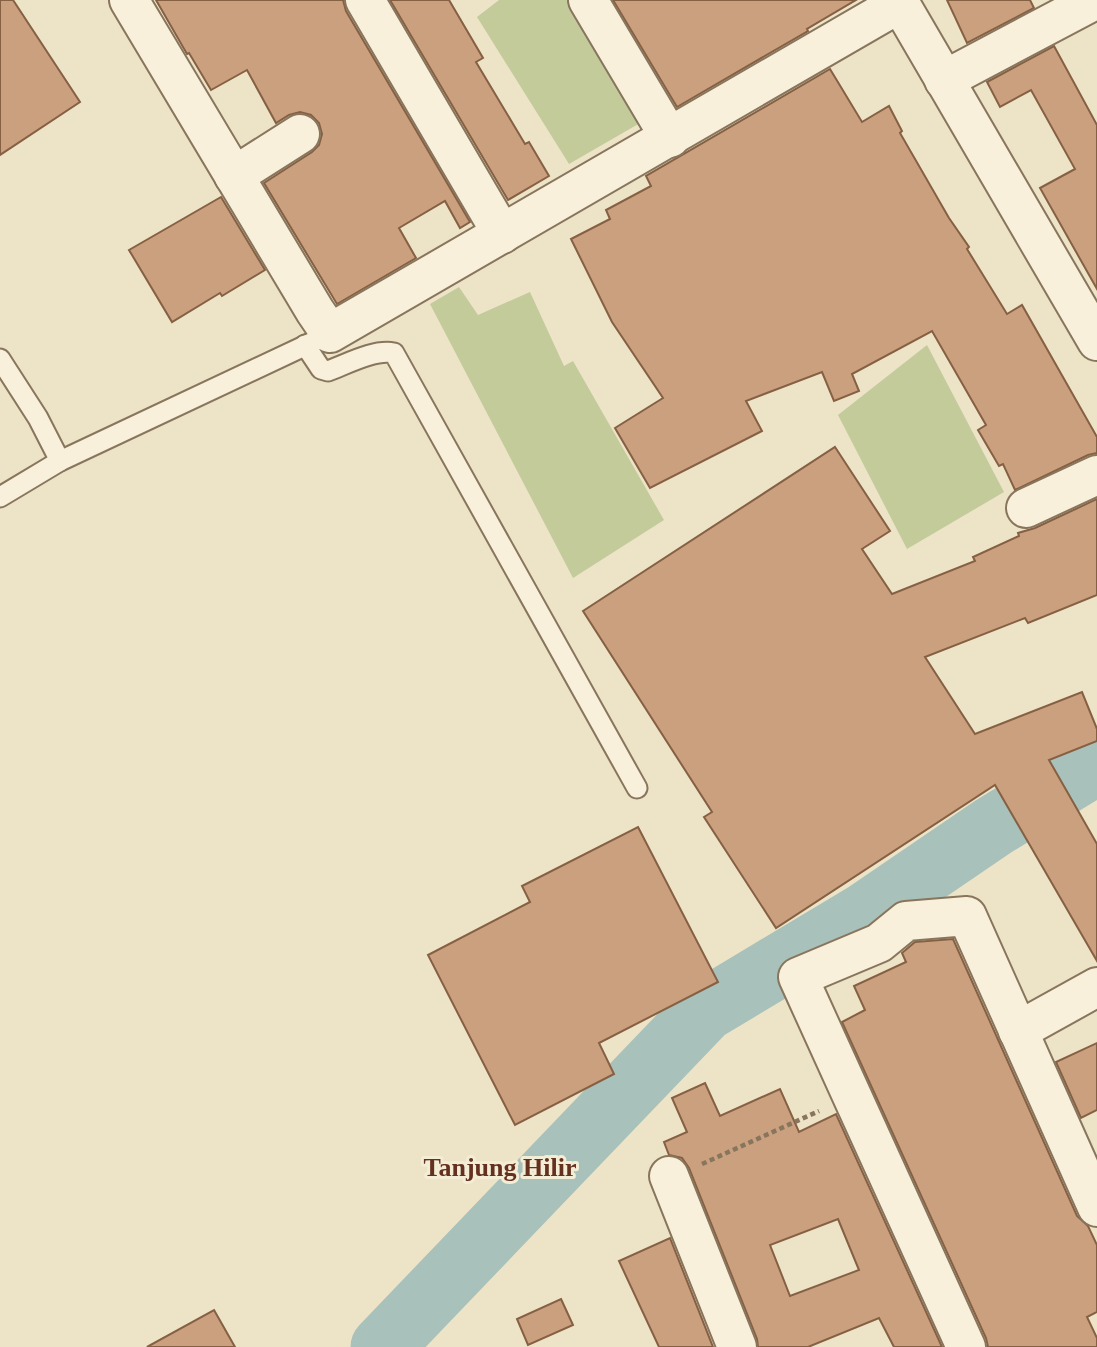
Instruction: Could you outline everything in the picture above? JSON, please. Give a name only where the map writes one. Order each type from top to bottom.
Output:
[{"type":"street","points":[[129,0],[315,311],[318,339],[670,138],[899,2],[1097,341]]},
{"type":"street","points":[[365,0],[502,234]]},
{"type":"street","points":[[588,0],[670,138]]},
{"type":"street","points":[[944,80],[1095,0]]},
{"type":"street","points":[[234,176],[300,134]]},
{"type":"street","points":[[1026,508],[1097,474]]},
{"type":"street","points":[[966,1347],[850,1097],[798,977],[879,943],[906,920],[967,916],[1097,1206]]},
{"type":"street","points":[[1018,1031],[1097,987]]},
{"type":"street","points":[[669,1176],[737,1347]]},
{"type":"lane","points":[[0,497],[60,461],[318,339],[321,369],[328,371],[372,355],[388,352],[394,354],[637,788]]},
{"type":"lane","points":[[0,359],[38,418],[60,461]]},
{"type":"path","points":[[669,1176],[687,1171],[850,1097]]},
{"type":"green space","points":[[499,0],[573,0],[647,119],[569,164],[477,17]]},
{"type":"green space","points":[[459,287],[478,315],[530,292],[564,366],[573,361],[664,520],[573,578],[430,304]]},
{"type":"green space","points":[[927,345],[1004,492],[907,549],[838,415]]},
{"type":"building","points":[[0,0],[13,0],[80,102],[0,155]]},
{"type":"building","points":[[156,0],[343,0],[346,11],[470,222],[460,228],[445,201],[399,228],[416,258],[337,304],[264,183],[319,145],[322,134],[319,123],[311,115],[300,112],[276,123],[247,70],[211,90]]},
{"type":"building","points":[[390,0],[449,0],[483,58],[476,62],[525,144],[529,142],[549,176],[508,200]]},
{"type":"building","points":[[613,0],[856,0],[677,107]]},
{"type":"building","points":[[947,0],[1030,0],[1034,8],[967,43]]},
{"type":"building","points":[[1054,46],[1097,125],[1097,289],[1040,188],[1075,169],[1031,90],[1000,107],[987,82]]},
{"type":"building","points":[[830,69],[862,122],[889,106],[902,131],[900,133],[1007,314],[1022,305],[1097,437],[1097,453],[1015,490],[1003,464],[999,466],[978,430],[986,425],[932,331],[852,374],[859,391],[834,401],[822,372],[746,401],[762,431],[650,488],[615,428],[663,398],[612,322],[571,239],[610,219],[606,210],[651,186],[646,176]]},
{"type":"building","points":[[221,197],[265,270],[172,322],[129,250]]},
{"type":"building","points":[[835,447],[890,531],[862,549],[892,594],[975,561],[973,557],[1019,536],[1018,533],[1035,528],[1097,499],[1097,595],[1028,623],[1025,618],[925,657],[975,734],[1082,692],[1097,729],[1097,741],[1049,760],[1097,844],[1097,961],[995,785],[776,928],[704,817],[712,812],[583,611]]},
{"type":"building","points":[[638,827],[718,982],[599,1043],[614,1074],[515,1125],[428,955],[530,902],[522,886]]},
{"type":"building","points":[[953,939],[1077,1216],[1088,1226],[1097,1245],[1097,1312],[1087,1317],[1097,1338],[1097,1347],[988,1347],[842,1022],[865,1010],[854,986],[906,962],[902,953],[915,942]]},
{"type":"building","points":[[1097,1043],[1097,1110],[1081,1118],[1056,1062]]},
{"type":"building","points":[[705,1083],[720,1116],[780,1089],[799,1132],[836,1114],[942,1347],[894,1347],[879,1318],[808,1347],[758,1347],[689,1168],[682,1158],[669,1155],[664,1142],[687,1132],[672,1098]],"holes":[[[838,1219],[859,1270],[790,1296],[770,1245]]]},
{"type":"building","points":[[670,1238],[713,1347],[659,1347],[619,1261]]},
{"type":"building","points":[[561,1299],[573,1325],[528,1345],[517,1319]]},
{"type":"building","points":[[214,1310],[235,1347],[147,1347]]},
{"type":"waterway","points":[[382,1347],[705,1010],[865,914],[994,826],[1097,763]]},
{"type":"district","name":"Tanjung Hilir","points":[[500,1167]]}]
